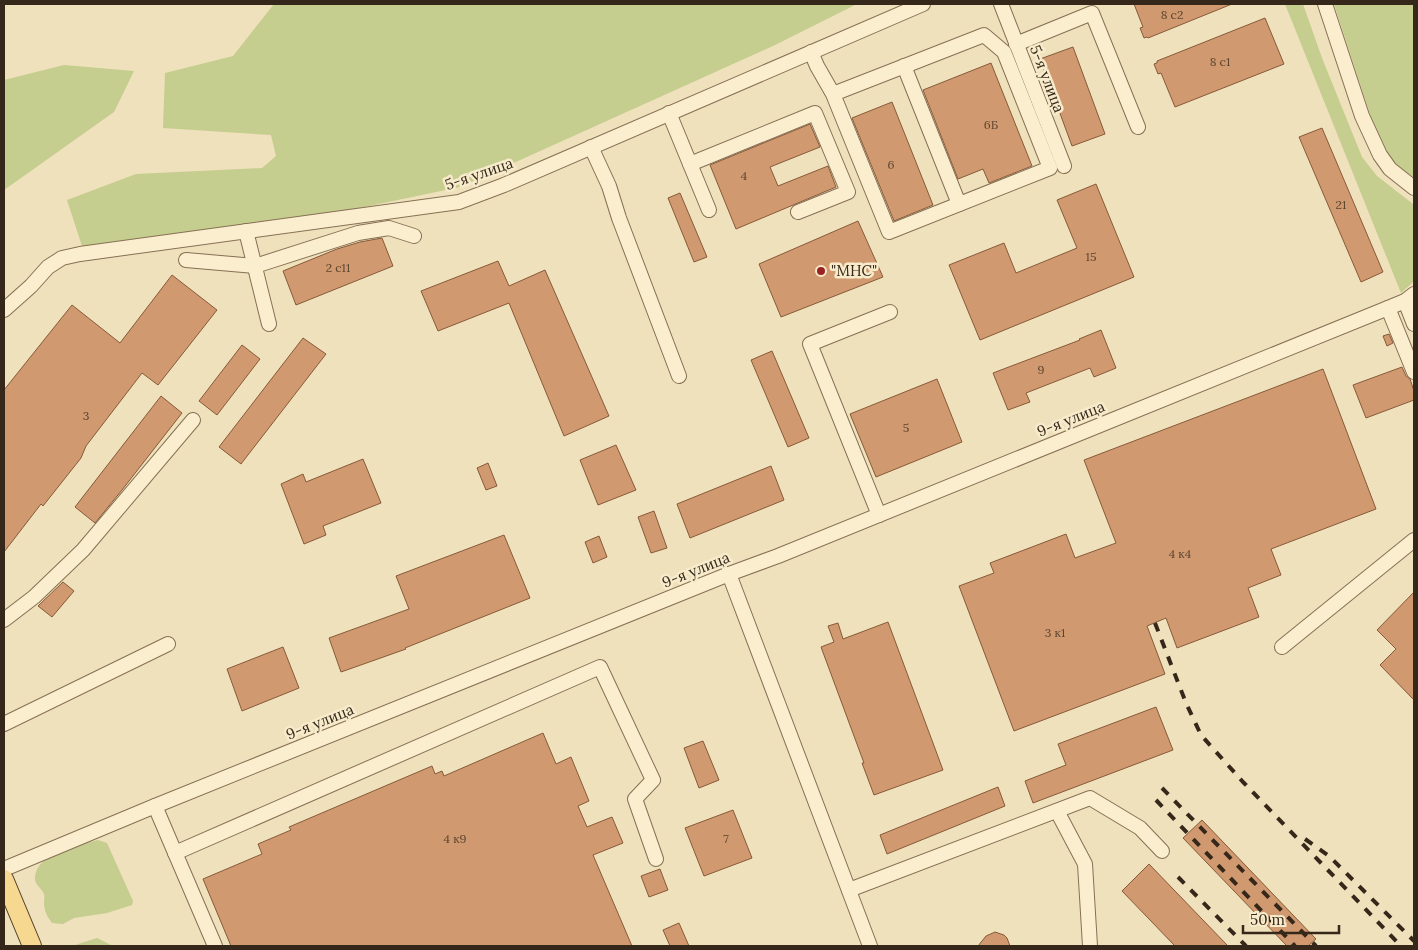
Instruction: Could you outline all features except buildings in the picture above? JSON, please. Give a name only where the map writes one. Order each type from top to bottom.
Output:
[{"type":"main road","points":[[4,879],[32,946]]},
{"type":"street","name":"5-я улица","points":[[4,310],[31,286],[48,267],[62,258],[459,202],[504,185],[923,4]]},
{"type":"street","name":"5-я улица","points":[[1001,4],[1064,166]]},
{"type":"street","points":[[1325,4],[1362,116],[1380,155],[1390,169],[1414,188]]},
{"type":"street","points":[[1016,44],[1092,14],[1138,127]]},
{"type":"street","points":[[811,52],[833,94],[889,232],[1050,168],[1004,52],[984,35],[833,94]]},
{"type":"street","points":[[904,66],[959,204]]},
{"type":"street","points":[[669,113],[709,210]]},
{"type":"street","points":[[690,164],[816,113],[848,192],[798,212]]},
{"type":"street","points":[[591,147],[608,186],[679,376]]},
{"type":"street","points":[[186,260],[255,266],[358,233],[389,228],[414,236]]},
{"type":"street","points":[[246,231],[269,324]]},
{"type":"street","points":[[1402,301],[1414,324]]},
{"type":"street","points":[[1402,301],[1414,372]]},
{"type":"street","name":"9-я улица","points":[[4,869],[154,806],[1402,301]]},
{"type":"street","points":[[879,514],[810,344],[890,312]]},
{"type":"street","points":[[4,620],[34,597],[83,550],[193,420]]},
{"type":"street","points":[[1282,647],[1414,540]]},
{"type":"street","points":[[728,574],[870,946]]},
{"type":"street","points":[[4,724],[168,644]]},
{"type":"street","points":[[175,853],[600,667],[653,780],[635,799],[656,859]]},
{"type":"street","points":[[849,890],[1090,798],[1140,828],[1162,851]]},
{"type":"street","points":[[154,806],[215,946]]},
{"type":"street","points":[[1057,811],[1085,864],[1090,946]]},
{"type":"green space","points":[[274,4],[857,4],[773,46],[460,187],[350,210],[82,246],[67,200],[136,174],[262,168],[276,156],[271,135],[163,128],[165,73],[233,56]]},
{"type":"green space","points":[[1285,4],[1303,4],[1322,58],[1362,157],[1377,176],[1413,204],[1414,281],[1401,293]]},
{"type":"green space","points":[[1334,4],[1414,4],[1414,177],[1396,166],[1378,139]]},
{"type":"green space","points":[[64,65],[134,71],[114,112],[4,190],[4,80]]},
{"type":"green space","points":[[98,840],[107,843],[133,901],[132,905],[107,913],[74,918],[63,924],[52,923],[45,911],[44,894],[35,880],[38,869],[43,862],[60,851]]},
{"type":"green space","points":[[97,938],[113,946],[72,946]]},
{"type":"railway","points":[[1155,623],[1186,703],[1201,735],[1243,782],[1401,946]]},
{"type":"railway","points":[[1162,788],[1316,946]]},
{"type":"railway","points":[[1156,800],[1295,946]]},
{"type":"railway","points":[[1305,839],[1329,856],[1414,941]]},
{"type":"railway","points":[[1178,877],[1246,946]]},
{"type":"place","name":"\"МНС\"","points":[[821,271]]}]
